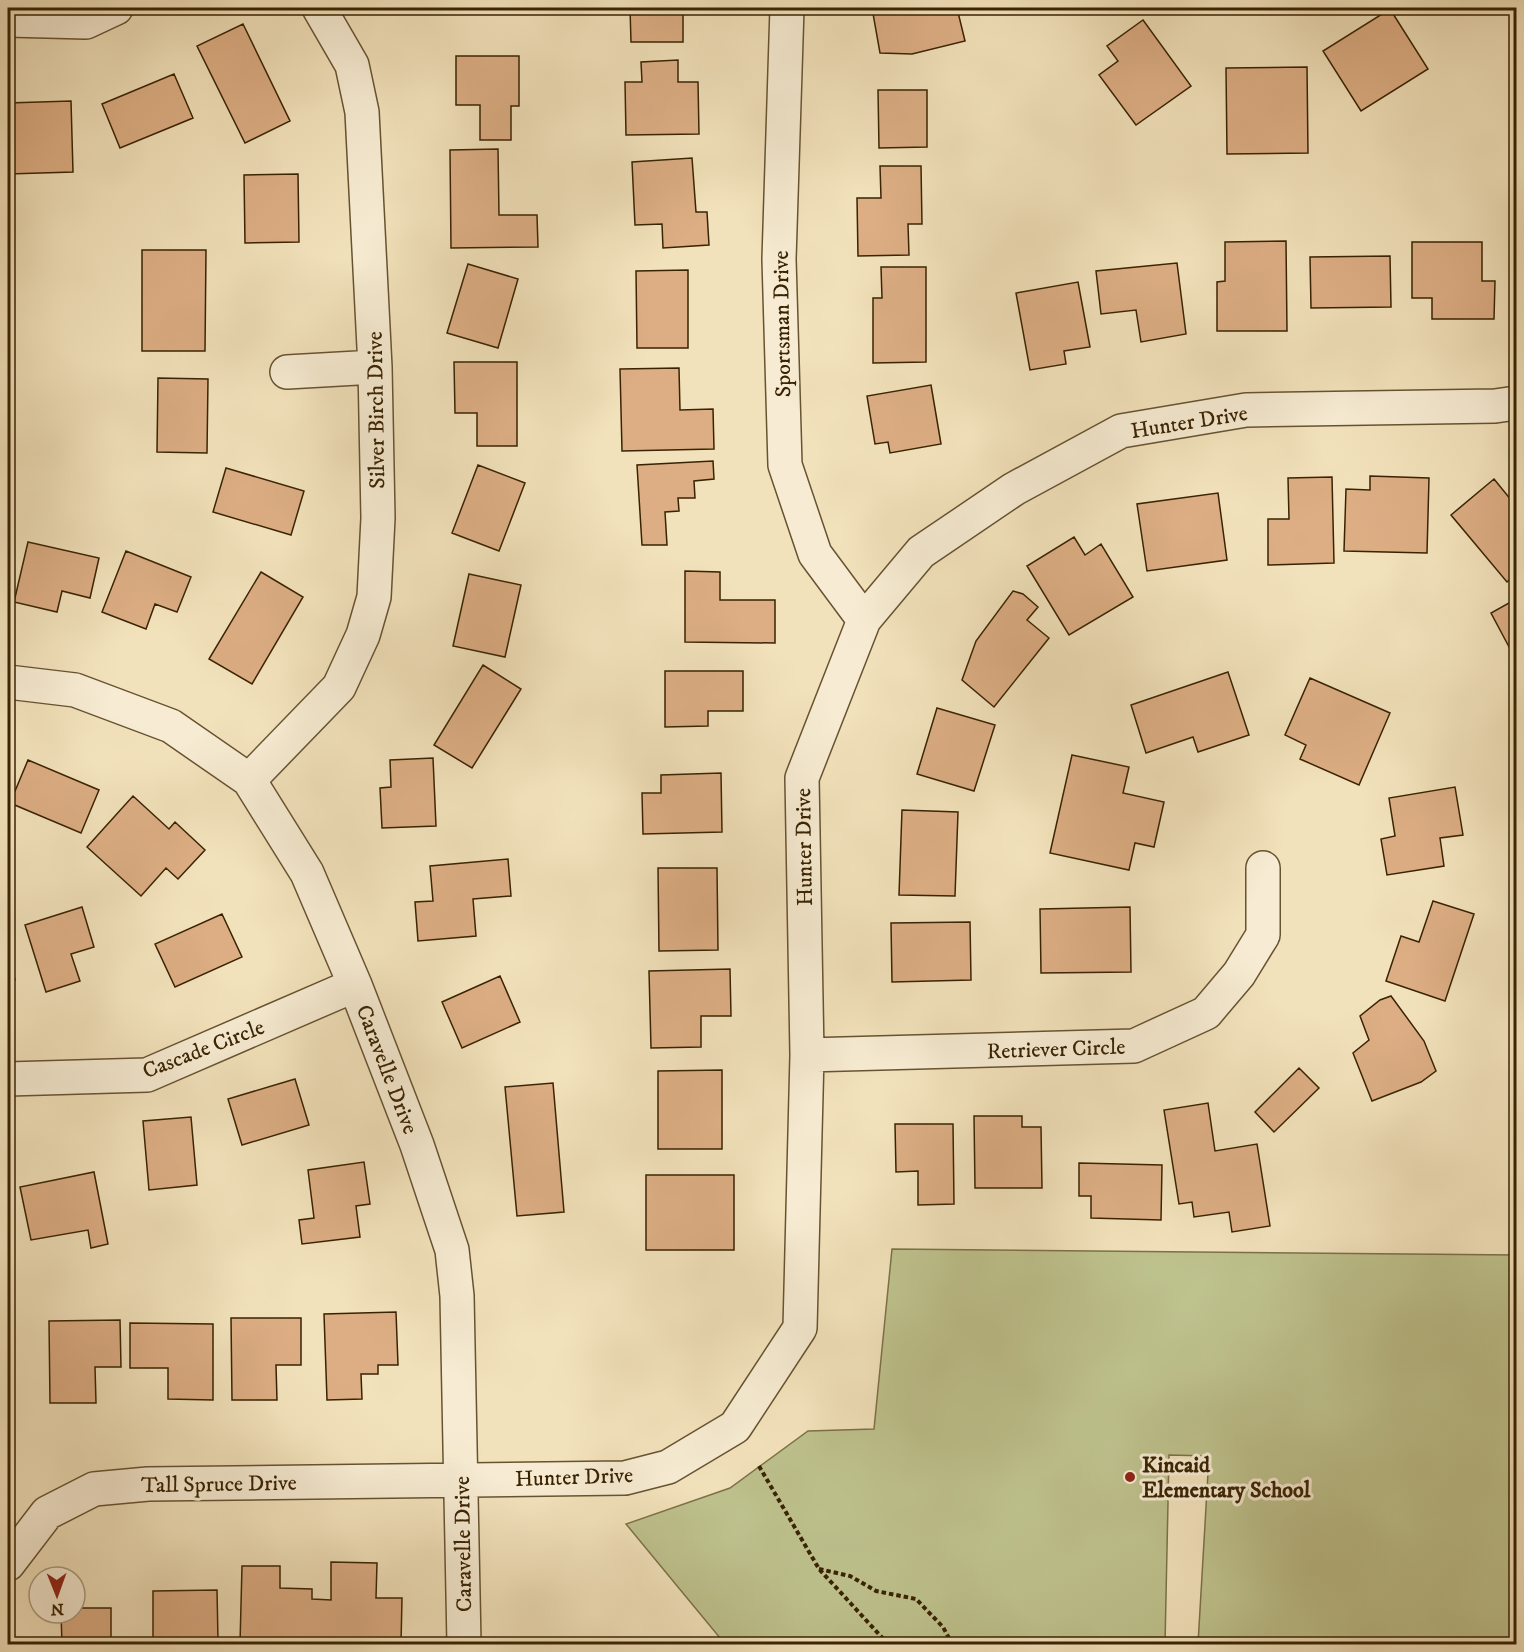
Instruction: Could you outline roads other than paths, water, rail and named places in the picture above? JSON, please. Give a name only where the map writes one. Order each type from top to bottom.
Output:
[{"type":"street","points":[[8,21],[86,22],[116,8]]},
{"type":"street","name":"Silver Birch Drive","points":[[249,780],[339,687],[363,635],[374,597],[378,518],[375,367],[362,112],[352,64],[319,8]]},
{"type":"street","name":"Sportsman Drive","points":[[787,8],[779,258],[785,465],[815,554],[864,620]]},
{"type":"street","points":[[287,372],[375,367]]},
{"type":"street","name":"Hunter Drive","points":[[461,1479],[626,1478],[668,1467],[735,1427],[800,1328],[807,1054],[802,778],[864,620],[921,552],[1014,489],[1121,431],[1246,410],[1495,406],[1516,403]]},
{"type":"street","name":"Caravelle Drive","points":[[8,682],[75,690],[171,726],[249,780],[307,873],[355,985],[417,1145],[452,1250],[457,1296],[464,1644]]},
{"type":"street","name":"Retriever Circle","points":[[807,1054],[1134,1046],[1206,1013],[1239,974],[1263,935],[1263,868]]},
{"type":"street","name":"Cascade Circle","points":[[8,1079],[147,1075],[355,985]]},
{"type":"street","name":"Tall Spruce Drive","points":[[8,1564],[47,1513],[94,1489],[148,1484],[461,1479]]},
{"type":"place","name":"Kincaid Elementary School","points":[[1130,1477]]}]
